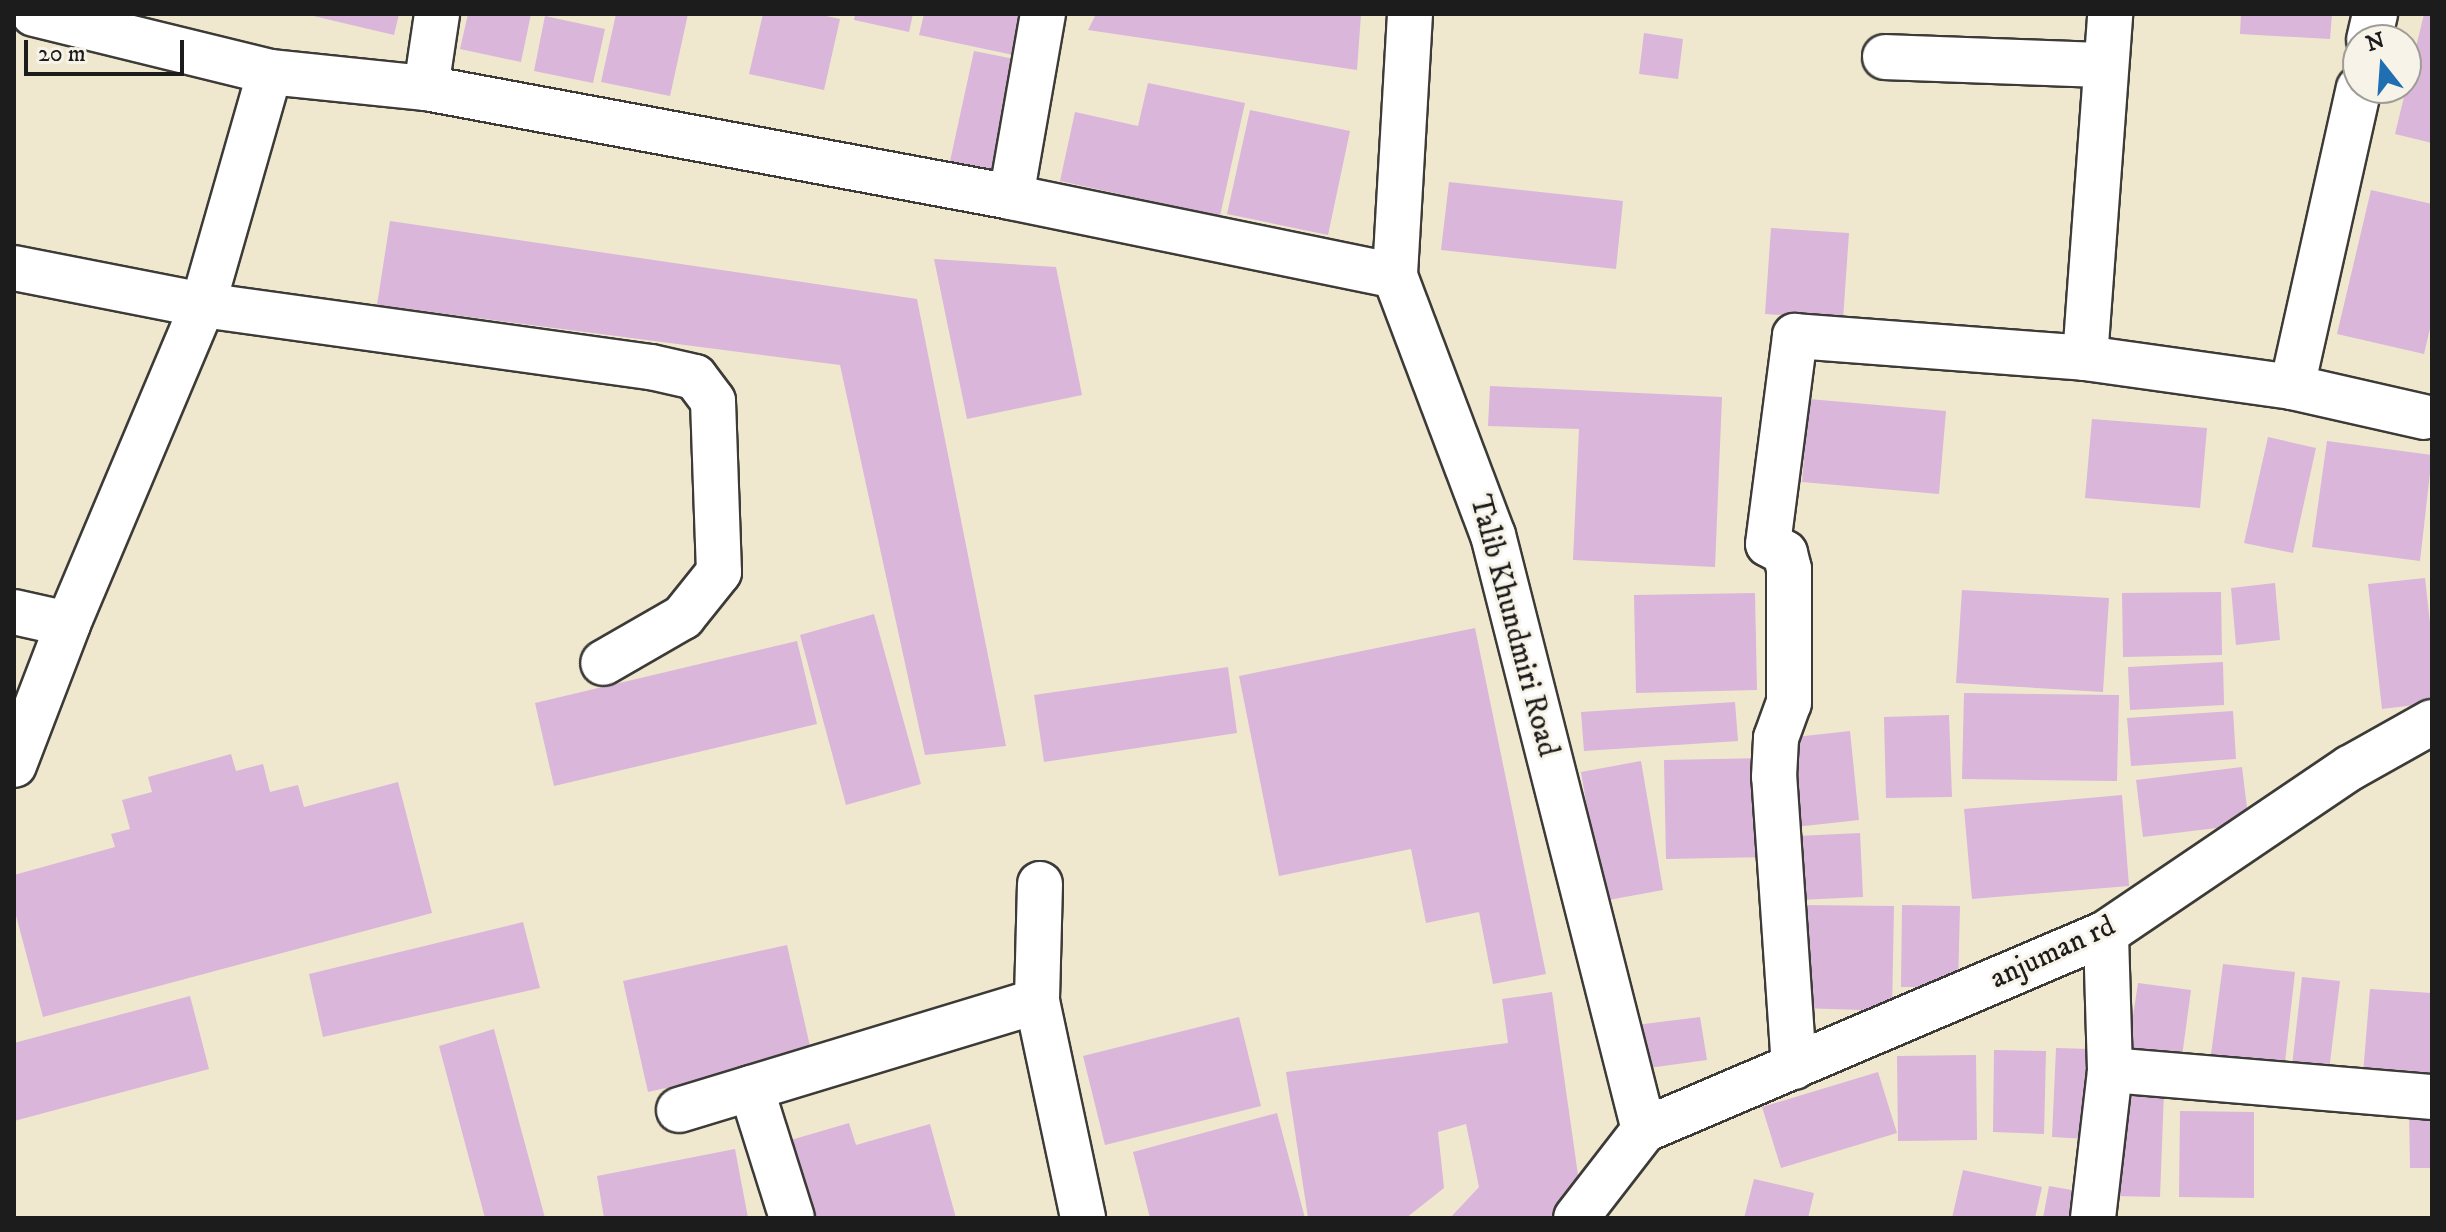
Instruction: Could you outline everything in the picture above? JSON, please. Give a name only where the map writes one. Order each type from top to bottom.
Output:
[{"type":"street","points":[[34,14],[270,72],[426,88],[1011,197],[1395,276]]},
{"type":"street","points":[[426,88],[437,14]]},
{"type":"street","points":[[1011,197],[1043,14]]},
{"type":"street","name":"Talib Khundmiri Road","points":[[1410,14],[1395,276],[1493,535],[1644,1130]]},
{"type":"street","points":[[2085,358],[2110,14]]},
{"type":"street","points":[[1885,57],[2106,65]]},
{"type":"street","points":[[14,765],[68,624],[203,305],[270,72]]},
{"type":"street","points":[[2292,387],[2355,104]]},
{"type":"street","points":[[14,268],[203,305],[651,367],[695,377],[713,401],[719,572],[683,617],[603,663]]},
{"type":"street","points":[[1794,1067],[1774,777],[1776,738],[1789,703],[1789,569],[1785,553],[1768,544],[1795,336],[2085,358],[2292,387],[2424,417]]},
{"type":"street","points":[[14,612],[68,624]]},
{"type":"street","name":"anjuman rd","points":[[1644,1130],[2106,933],[2350,768],[2432,722]]},
{"type":"street","points":[[1040,884],[1037,1001],[1078,1217]]},
{"type":"street","points":[[2093,1218],[2110,1070],[2106,933]]},
{"type":"street","points":[[679,1110],[1037,1001]]},
{"type":"street","points":[[2110,1070],[2432,1097]]},
{"type":"street","points":[[751,1088],[792,1218]]},
{"type":"street","points":[[1576,1218],[1644,1130]]},
{"type":"building","points":[[305,14],[399,14],[394,35]]},
{"type":"building","points":[[468,14],[531,14],[521,62],[460,49]]},
{"type":"building","points":[[616,14],[688,14],[670,96],[601,82]]},
{"type":"building","points":[[763,14],[817,14],[840,19],[824,90],[749,74]]},
{"type":"building","points":[[855,14],[913,14],[909,32],[854,20]]},
{"type":"building","points":[[924,14],[1033,14],[1023,57],[919,35]]},
{"type":"building","points":[[1096,14],[1361,14],[1357,70],[1088,30]]},
{"type":"building","points":[[2241,14],[2332,14],[2330,39],[2240,34]]},
{"type":"building","points":[[2424,14],[2432,14],[2432,143],[2395,134],[2402,104],[2422,104]]},
{"type":"building","points":[[545,16],[605,29],[593,83],[534,71]]},
{"type":"building","points":[[1644,33],[1683,39],[1678,79],[1639,74]]},
{"type":"building","points":[[974,51],[1030,62],[1004,178],[949,166]]},
{"type":"building","points":[[1148,83],[1245,103],[1220,216],[1060,181],[1075,112],[1138,126]]},
{"type":"building","points":[[1250,110],[1350,131],[1328,235],[1227,214]]},
{"type":"building","points":[[1449,182],[1623,201],[1616,269],[1441,250]]},
{"type":"building","points":[[2371,190],[2432,204],[2432,320],[2424,354],[2337,334]]},
{"type":"building","points":[[390,221],[917,299],[1006,746],[925,755],[840,365],[377,305]]},
{"type":"building","points":[[1771,228],[1849,233],[1843,319],[1765,314]]},
{"type":"building","points":[[934,259],[1056,267],[1082,395],[967,419]]},
{"type":"building","points":[[1490,386],[1722,397],[1715,567],[1573,560],[1579,429],[1488,426]]},
{"type":"building","points":[[1809,399],[1946,411],[1939,494],[1802,482]]},
{"type":"building","points":[[2092,419],[2207,428],[2200,508],[2085,498]]},
{"type":"building","points":[[2268,437],[2316,448],[2293,553],[2244,543]]},
{"type":"building","points":[[2327,441],[2432,455],[2420,561],[2312,547]]},
{"type":"building","points":[[2425,578],[2432,641],[2432,703],[2382,709],[2368,584]]},
{"type":"building","points":[[2275,583],[2280,640],[2236,645],[2231,588]]},
{"type":"building","points":[[1962,590],[2109,598],[2103,692],[1956,683]]},
{"type":"building","points":[[2221,592],[2222,655],[2123,657],[2122,593]]},
{"type":"building","points":[[1755,593],[1757,690],[1636,693],[1634,595]]},
{"type":"building","points":[[874,614],[921,784],[846,805],[800,635]]},
{"type":"building","points":[[1475,628],[1546,974],[1493,984],[1479,912],[1426,923],[1411,849],[1279,876],[1239,676]]},
{"type":"building","points":[[797,641],[817,724],[554,786],[535,703]]},
{"type":"building","points":[[2223,662],[2224,705],[2130,710],[2128,667]]},
{"type":"building","points":[[1228,667],[1237,733],[1044,762],[1034,695]]},
{"type":"building","points":[[1964,693],[2119,695],[2117,781],[1962,779]]},
{"type":"building","points":[[1735,702],[1738,741],[1584,751],[1581,712]]},
{"type":"building","points":[[2233,711],[2236,759],[2131,766],[2127,718]]},
{"type":"building","points":[[1949,715],[1952,797],[1886,798],[1884,717]]},
{"type":"building","points":[[1850,731],[1859,820],[1795,827],[1786,738]]},
{"type":"building","points":[[231,754],[236,771],[263,764],[270,792],[298,785],[304,807],[398,782],[432,913],[43,1017],[14,908],[14,875],[115,847],[111,834],[130,829],[122,800],[152,792],[148,777]]},
{"type":"building","points":[[1767,758],[1768,857],[1666,859],[1664,760]]},
{"type":"building","points":[[1641,761],[1663,890],[1603,901],[1581,772]]},
{"type":"building","points":[[2242,767],[2249,824],[2143,837],[2136,780]]},
{"type":"building","points":[[2122,795],[2129,886],[1972,899],[1964,809]]},
{"type":"building","points":[[1860,833],[1863,897],[1799,900],[1797,836]]},
{"type":"building","points":[[1802,905],[1894,906],[1892,1011],[1800,1008]]},
{"type":"building","points":[[1902,905],[1960,906],[1958,987],[1901,987]]},
{"type":"building","points":[[523,922],[540,988],[323,1037],[309,974]]},
{"type":"building","points":[[787,945],[812,1055],[648,1092],[623,981]]},
{"type":"building","points":[[2223,964],[2295,972],[2284,1071],[2210,1062]]},
{"type":"building","points":[[2302,977],[2340,981],[2328,1079],[2291,1075]]},
{"type":"building","points":[[2138,983],[2191,990],[2181,1064],[2127,1056]]},
{"type":"building","points":[[2370,989],[2432,993],[2432,1091],[2362,1086]]},
{"type":"building","points":[[1552,992],[1580,1189],[1565,1218],[1450,1218],[1479,1187],[1466,1124],[1438,1132],[1444,1188],[1406,1218],[1308,1218],[1286,1072],[1508,1043],[1502,999]]},
{"type":"building","points":[[190,996],[209,1069],[14,1121],[14,1043]]},
{"type":"building","points":[[1239,1017],[1261,1106],[1105,1145],[1083,1056]]},
{"type":"building","points":[[1700,1017],[1707,1060],[1634,1070],[1628,1026]]},
{"type":"building","points":[[494,1029],[545,1218],[485,1218],[439,1046]]},
{"type":"building","points":[[2056,1048],[2091,1049],[2087,1139],[2052,1137]]},
{"type":"building","points":[[1994,1050],[2046,1051],[2044,1134],[1993,1132]]},
{"type":"building","points":[[1976,1055],[1977,1140],[1898,1141],[1897,1056]]},
{"type":"building","points":[[1878,1072],[1897,1133],[1781,1168],[1762,1107]]},
{"type":"building","points":[[2117,1091],[2164,1092],[2160,1197],[2114,1196]]},
{"type":"building","points":[[2409,1109],[2432,1109],[2432,1168],[2410,1168]]},
{"type":"building","points":[[2180,1111],[2254,1112],[2254,1198],[2179,1197]]},
{"type":"building","points":[[1277,1113],[1305,1218],[1150,1218],[1133,1152]]},
{"type":"building","points":[[849,1123],[856,1145],[930,1124],[956,1218],[806,1218],[784,1142]]},
{"type":"building","points":[[735,1149],[748,1218],[604,1218],[597,1176]]},
{"type":"building","points":[[1963,1170],[2042,1187],[2035,1218],[1952,1218]]},
{"type":"building","points":[[1754,1179],[1814,1193],[1808,1218],[1744,1218]]},
{"type":"building","points":[[2049,1186],[2089,1193],[2084,1218],[2043,1218]]}]
